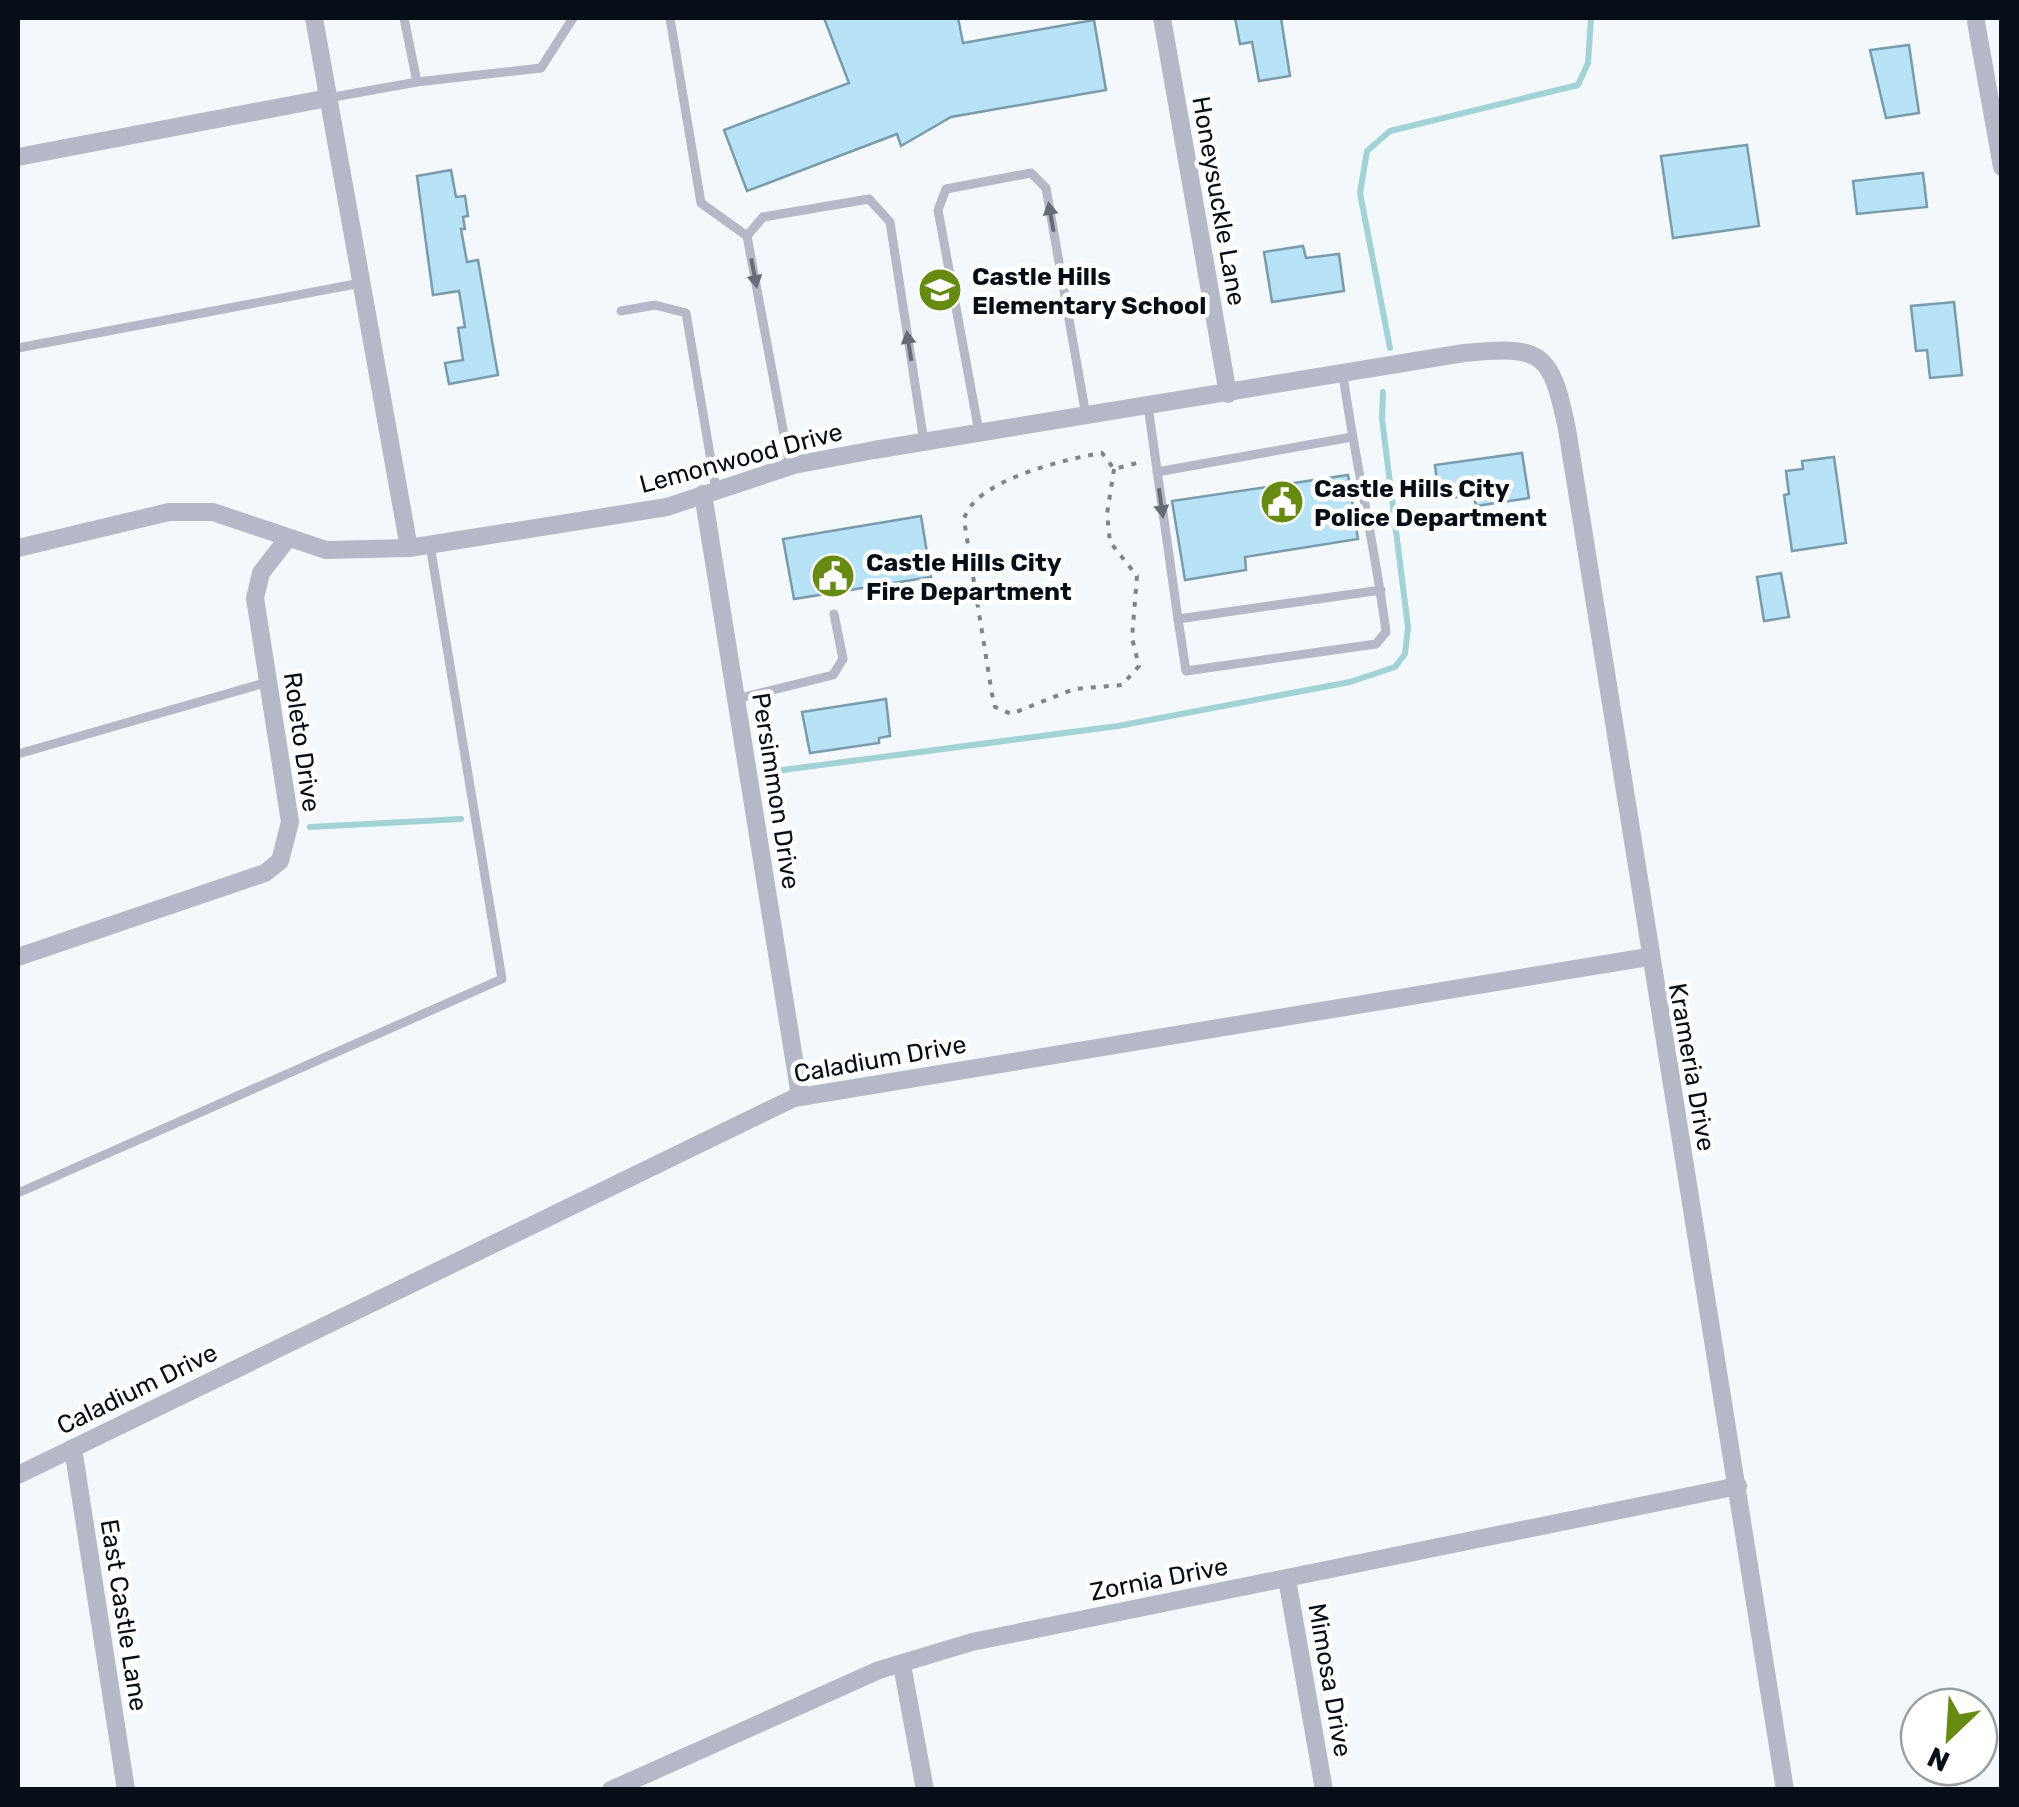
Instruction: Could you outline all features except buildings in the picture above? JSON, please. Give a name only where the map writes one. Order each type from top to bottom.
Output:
[{"type":"street","points":[[314,18],[408,548]]},
{"type":"street","name":"Honeysuckle Lane","points":[[1162,18],[1228,394]]},
{"type":"street","points":[[1976,22],[2002,168]]},
{"type":"street","points":[[18,157],[328,98]]},
{"type":"street","name":"Lemonwood Drive","points":[[18,548],[168,512],[213,512],[326,550],[408,548],[667,507],[790,466],[924,442],[1513,348],[1541,358]]},
{"type":"street","name":"Krameria Drive","points":[[1541,358],[1556,380],[1567,429],[1648,957],[1785,1790]]},
{"type":"street","name":"Persimmon Drive","points":[[709,492],[736,699],[800,1096]]},
{"type":"street","name":"Roleto Drive","points":[[18,957],[265,873],[280,861],[290,822],[255,598],[261,573],[288,538]]},
{"type":"street","name":"Caladium Drive","points":[[18,1475],[800,1096],[1648,957]]},
{"type":"street","name":"East Castle Lane","points":[[73,1448],[126,1790]]},
{"type":"street","name":"Zornia Drive","points":[[611,1790],[880,1670],[972,1642],[1738,1486]]},
{"type":"street","name":"Mimosa Drive","points":[[1288,1579],[1324,1790]]},
{"type":"street","points":[[902,1665],[924,1790]]},
{"type":"lane","points":[[404,18],[416,82]]},
{"type":"lane","points":[[328,98],[416,82],[541,68],[573,18]]},
{"type":"lane","points":[[670,18],[701,202],[747,236],[790,466]]},
{"type":"lane","points":[[979,434],[938,210],[946,189],[1031,173],[1046,188],[1086,416]]},
{"type":"lane","points":[[747,236],[763,218],[869,199],[890,222],[924,442]]},
{"type":"lane","points":[[18,348],[363,282]]},
{"type":"lane","points":[[621,312],[655,304],[686,313],[709,492]]},
{"type":"lane","points":[[1148,406],[1186,672],[1376,644],[1386,632],[1381,590],[1343,375]]},
{"type":"lane","points":[[1157,472],[1352,438]]},
{"type":"lane","points":[[18,1193],[502,979],[430,545]]},
{"type":"lane","points":[[1178,619],[1381,590]]},
{"type":"lane","points":[[736,699],[833,675],[843,659],[834,614]]},
{"type":"lane","points":[[18,754],[268,682]]},
{"type":"path","points":[[1102,453],[1114,468],[1107,528],[1110,542],[1137,576],[1132,638],[1139,666],[1122,685],[1074,690],[1011,714],[1004,712],[995,707],[992,694],[964,520],[967,508],[994,483],[1029,476],[1066,460],[1102,453]]},
{"type":"path","points":[[1114,468],[1155,459]]},
{"type":"waterway","points":[[1390,348],[1360,193],[1367,151],[1390,131],[1578,85],[1588,63],[1591,18]]},
{"type":"waterway","points":[[775,771],[1118,726],[1350,682],[1395,667],[1405,654],[1408,627],[1382,419],[1383,392]]},
{"type":"waterway","points":[[310,827],[461,819]]},
{"type":"place","name":"Castle Hills Elementary School","points":[[940,290]]},
{"type":"place","name":"Castle Hills City Police Department","points":[[1282,502]]},
{"type":"place","name":"Castle Hills City Fire Department","points":[[833,576]]}]
